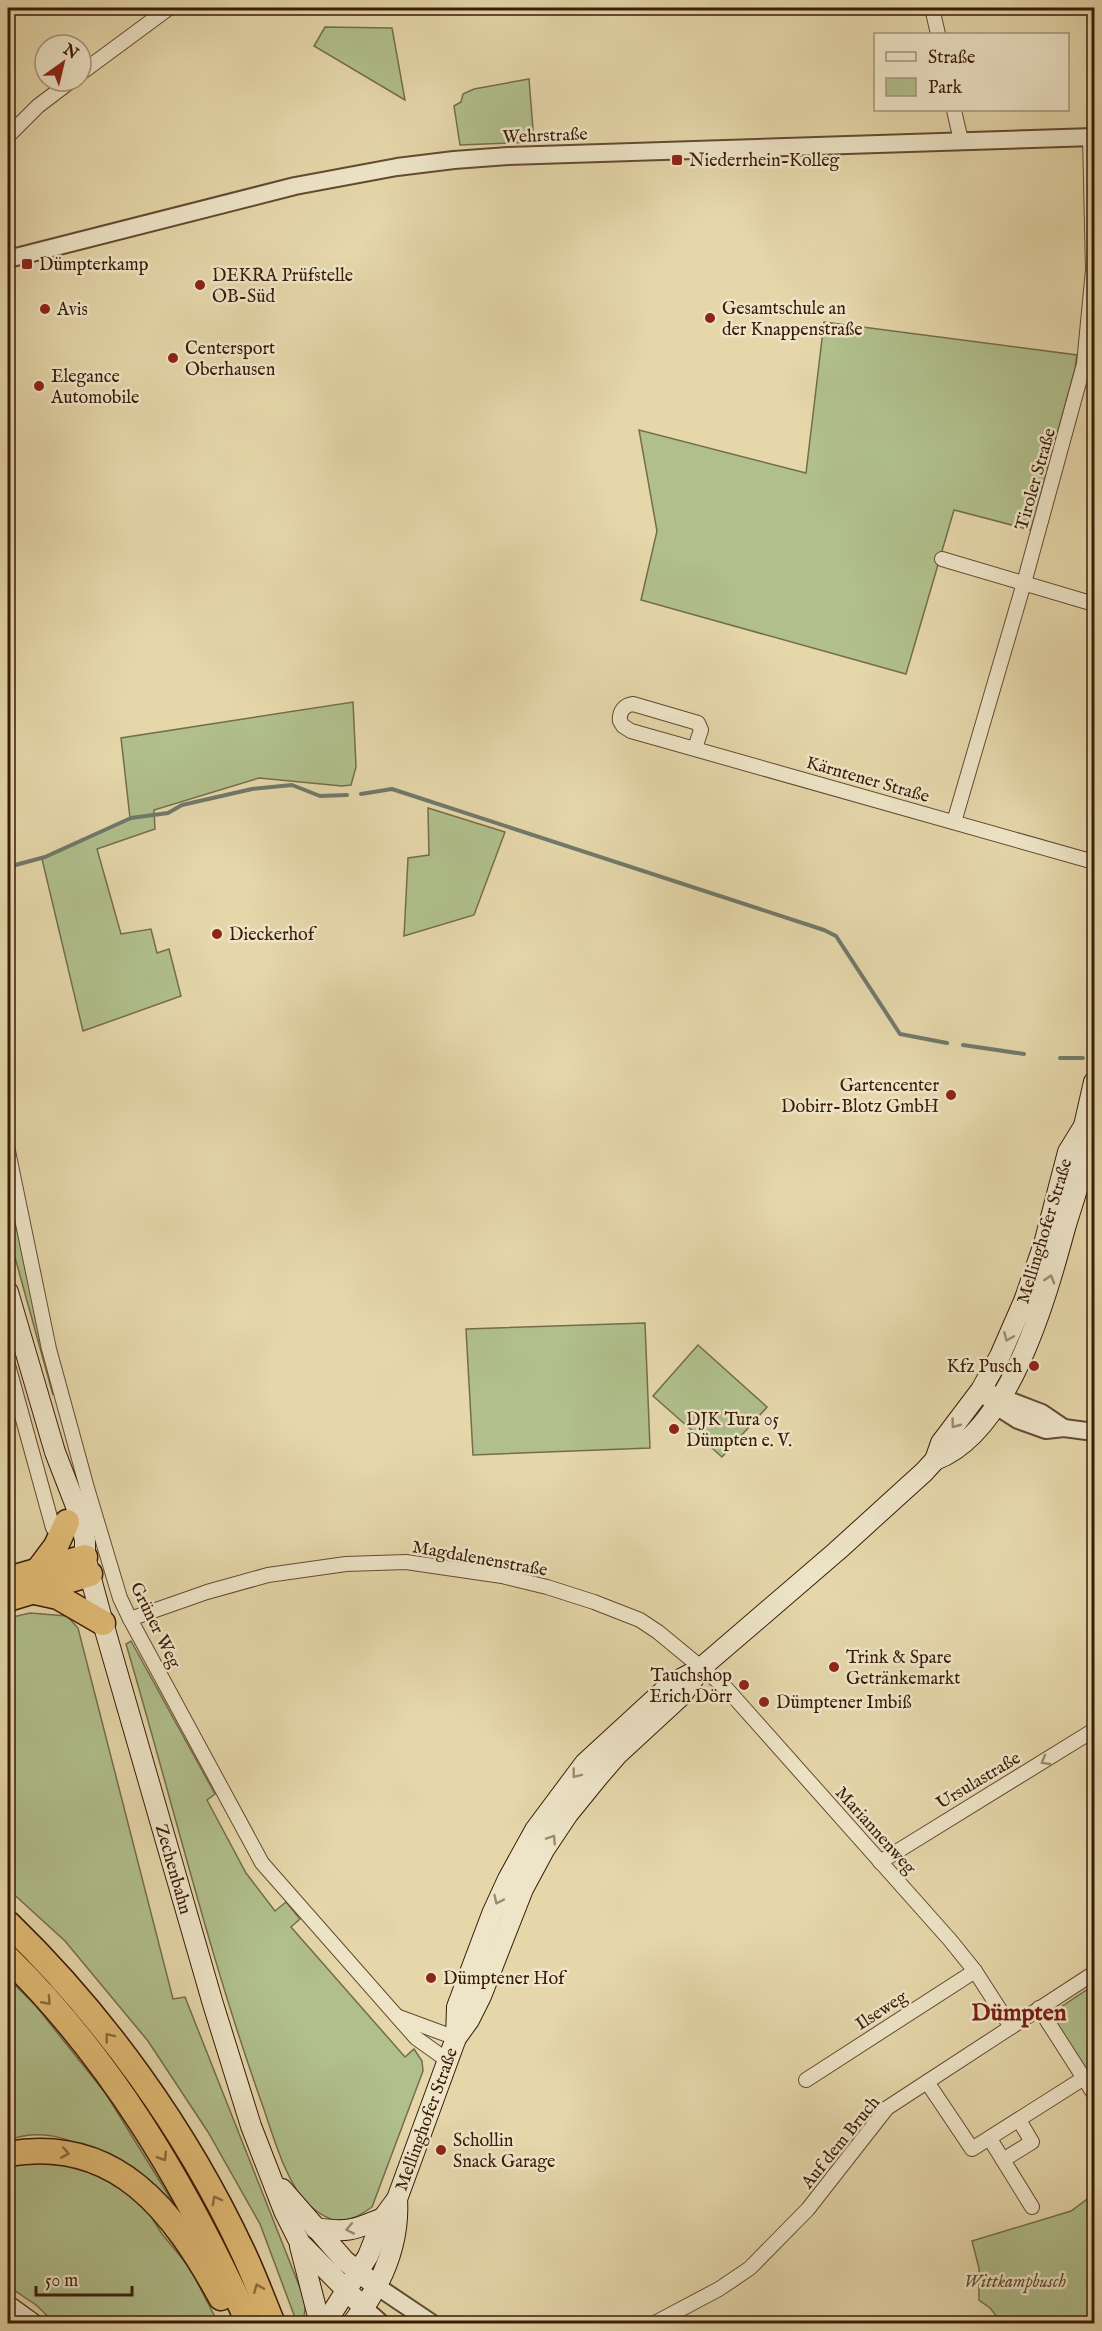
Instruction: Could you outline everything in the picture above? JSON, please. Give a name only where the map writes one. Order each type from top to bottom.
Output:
[{"type":"highway","points":[[36,1581],[56,1546],[60,1525]]},
{"type":"highway","points":[[8,1599],[36,1581],[87,1565]]},
{"type":"highway","points":[[8,1579],[36,1581],[58,1597],[103,1623]]},
{"type":"highway","points":[[8,1923],[66,1984],[159,2103],[202,2175],[243,2252],[273,2324]]},
{"type":"highway","points":[[8,1958],[98,2061],[136,2114],[204,2227],[247,2324]]},
{"type":"highway","points":[[8,2154],[28,2151],[62,2151],[96,2160],[127,2176],[163,2211],[205,2269],[235,2324]]},
{"type":"main road","name":"Mellinghofer Straße","points":[[935,1460],[941,1443],[981,1390],[1000,1356],[1024,1301],[1044,1245],[1068,1152],[1084,1126],[1095,1082]]},
{"type":"main road","name":"Mellinghofer Straße","points":[[325,2324],[368,2256],[383,2218],[397,2199],[456,2038],[457,2007],[492,1914],[535,1830],[578,1772],[599,1749],[671,1684],[702,1667],[837,1551],[935,1460],[950,1455],[972,1435],[999,1401],[1030,1338],[1059,1249],[1087,1151],[1084,1126]]},
{"type":"main road","name":"Zechenbahn","points":[[8,1292],[55,1452],[79,1514],[85,1540],[87,1565],[103,1623],[213,2004],[252,2126],[300,2243],[364,2308]]},
{"type":"main road","name":"Zechenbahn","points":[[55,1452],[60,1525],[74,1541],[87,1565]]},
{"type":"main road","name":"Zechenbahn","points":[[272,2178],[315,2228],[358,2272],[378,2287]]},
{"type":"main road","name":"Mellinghofer Straße","points":[[352,2324],[378,2287],[387,2266],[398,2218],[397,2199]]},
{"type":"main road","points":[[315,2228],[337,2232],[353,2230],[383,2218]]},
{"type":"main road","points":[[300,2243],[320,2324]]},
{"type":"main road","points":[[8,2306],[33,2324]]},
{"type":"street","points":[[93,65],[169,8]]},
{"type":"street","points":[[932,8],[938,33]]},
{"type":"street","points":[[8,136],[38,106],[55,93]]},
{"type":"street","points":[[954,111],[961,141]]},
{"type":"street","name":"Wehrstraße","points":[[8,259],[295,186],[336,177],[454,160],[748,146],[1092,137]]},
{"type":"street","name":"Tiroler Straße","points":[[954,822],[1079,391],[1087,348],[1093,270],[1092,137]]},
{"type":"street","points":[[942,559],[1095,604]]},
{"type":"street","name":"Kärntener Straße","points":[[695,748],[701,730],[698,723],[633,704],[623,708],[620,718],[623,726],[631,731],[1095,861]]},
{"type":"street","name":"Grüner Weg","points":[[8,1151],[49,1349],[120,1598],[130,1619],[262,1863],[423,2045],[447,2060]]},
{"type":"street","name":"Zechenbahn","points":[[8,1365],[60,1525]]},
{"type":"street","points":[[981,1390],[999,1401],[1018,1420],[1046,1430],[1064,1428],[1095,1432]]},
{"type":"street","name":"Magdalenenstraße","points":[[130,1619],[207,1592],[268,1575],[346,1564],[406,1562],[502,1576],[594,1602],[640,1620],[702,1667]]},
{"type":"street","name":"Mariannenweg","points":[[702,1667],[726,1688],[975,1971],[1011,2027]]},
{"type":"street","name":"Ursulastraße","points":[[880,1862],[1095,1730]]},
{"type":"street","name":"Ilseweg","points":[[807,2079],[975,1971]]},
{"type":"street","name":"Auf dem Bruch","points":[[653,2324],[719,2289],[750,2268],[808,2209],[887,2108],[1095,1973]]},
{"type":"street","points":[[1039,2008],[1095,2094]]},
{"type":"street","name":"Grüner Weg","points":[[398,2016],[456,2038]]},
{"type":"street","points":[[927,2082],[972,2149],[1084,2078]]},
{"type":"street","points":[[1003,2160],[1032,2142],[1019,2120]]},
{"type":"street","points":[[990,2139],[1032,2207]]},
{"type":"street","points":[[378,2287],[433,2324]]},
{"type":"street","points":[[364,2308],[382,2324]]},
{"type":"green space","points":[[325,27],[392,28],[405,100],[314,46]]},
{"type":"green space","points":[[529,79],[534,142],[460,145],[454,106],[461,102],[463,94],[474,89]]},
{"type":"green space","points":[[824,322],[1077,355],[1031,530],[954,510],[906,674],[641,600],[657,531],[639,430],[806,473]]},
{"type":"green space","points":[[353,702],[356,767],[351,785],[259,778],[154,810],[155,829],[97,849],[121,934],[151,929],[157,953],[169,949],[181,996],[83,1031],[42,859],[130,818],[121,738]]},
{"type":"green space","points":[[428,808],[505,832],[474,915],[404,936],[408,858],[429,855]]},
{"type":"green space","points":[[8,1188],[53,1395],[8,1236]]},
{"type":"green space","points":[[645,1323],[650,1448],[473,1455],[466,1329]]},
{"type":"green space","points":[[698,1345],[767,1407],[722,1457],[653,1396]]},
{"type":"green space","points":[[30,1613],[67,1616],[78,1628],[173,1999],[185,1997],[306,2303],[303,2323],[297,2323],[260,2224],[208,2132],[148,2041],[65,1941],[8,1889],[8,1618]]},
{"type":"green space","points":[[131,1641],[215,1794],[207,1800],[246,1873],[275,1911],[286,1902],[300,1919],[291,1927],[405,2057],[414,2049],[422,2061],[423,2071],[372,2207],[355,2217],[347,2220],[332,2219],[308,2204],[292,2183],[280,2155],[242,2045],[207,1931],[126,1644]]},
{"type":"green space","points":[[8,1978],[36,2006],[106,2094],[190,2230],[104,2161],[75,2143],[44,2135],[27,2135],[8,2140]]},
{"type":"green space","points":[[1094,1985],[1094,2082],[1052,2019],[1055,2011]]},
{"type":"green space","points":[[32,2163],[81,2167],[118,2184],[147,2210],[162,2234],[190,2268],[218,2323],[55,2323],[36,2305],[8,2286],[8,2167]]},
{"type":"green space","name":"Wittkampbusch","points":[[1094,2194],[1094,2323],[1002,2323],[990,2308],[979,2300],[979,2268],[972,2241],[1071,2211]]},
{"type":"waterway","points":[[8,867],[45,857],[131,818],[168,813],[182,805],[252,789],[292,785],[320,796],[347,795]]},
{"type":"waterway","points":[[361,794],[392,789],[824,930],[836,936],[900,1034],[947,1043]]},
{"type":"waterway","points":[[963,1045],[1024,1054]]},
{"type":"waterway","points":[[1060,1058],[1083,1058]]},
{"type":"place","name":"Niederrhein-Kolleg","points":[[677,160]]},
{"type":"place","name":"Dümpterkamp","points":[[27,264]]},
{"type":"place","name":"DEKRA Prüfstelle OB-Süd","points":[[200,285]]},
{"type":"place","name":"Avis","points":[[45,309]]},
{"type":"place","name":"Gesamtschule an der Knappenstraße","points":[[710,318]]},
{"type":"place","name":"Centersport Oberhausen","points":[[173,358]]},
{"type":"place","name":"Elegance Automobile","points":[[39,386]]},
{"type":"place","name":"Dieckerhof","points":[[217,934]]},
{"type":"place","name":"Gartencenter Dobirr-Blotz GmbH","points":[[951,1095]]},
{"type":"place","name":"Kfz Pusch","points":[[1034,1366]]},
{"type":"place","name":"DJK Tura 05 Dümpten e. V.","points":[[674,1429]]},
{"type":"place","name":"Trink & Spare Getränkemarkt","points":[[834,1667]]},
{"type":"place","name":"Tauchshop Erich Dörr","points":[[744,1685]]},
{"type":"place","name":"Dümptener Imbiß","points":[[764,1702]]},
{"type":"place","name":"Dümptener Hof","points":[[431,1978]]},
{"type":"place","name":"Schollin Snack Garage","points":[[441,2150]]},
{"type":"district","name":"Dümpten","points":[[1019,2012]]}]
